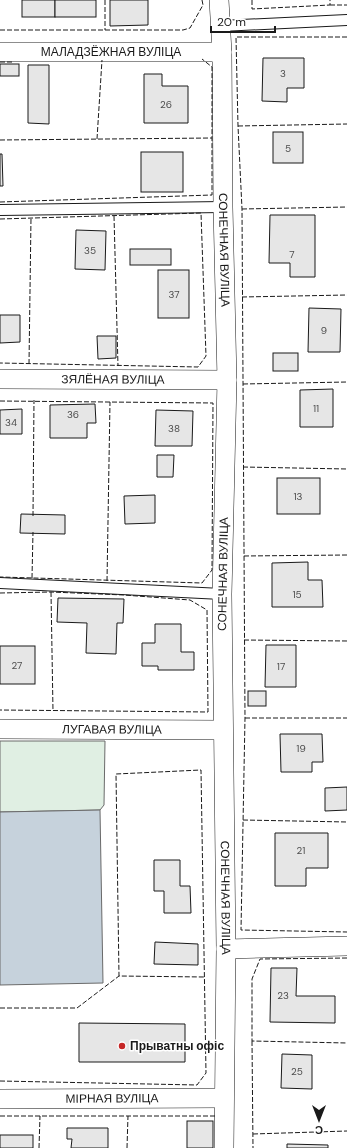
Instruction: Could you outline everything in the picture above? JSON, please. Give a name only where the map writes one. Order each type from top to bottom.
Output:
[{"type":"street","name":"СОНЕЧНАЯ ВУЛІЦА","points":[[220,0],[227,380],[222,594],[226,949],[223,1098],[224,1148]]},
{"type":"street","name":"МАЛАДЗЁЖНАЯ ВУЛІЦА","points":[[0,52],[222,52]]},
{"type":"street","name":"ЗЯЛЁНАЯ ВУЛІЦА","points":[[0,379],[227,380]]},
{"type":"street","name":"ЛУГАВАЯ ВУЛІЦА","points":[[0,729],[223,730]]},
{"type":"street","points":[[226,949],[347,946]]},
{"type":"street","name":"МІРНАЯ ВУЛІЦА","points":[[0,1099],[223,1098]]},
{"type":"lane","points":[[221,26],[347,20]]},
{"type":"lane","points":[[0,210],[223,207]]},
{"type":"lane","points":[[0,583],[222,594]]},
{"type":"green space","points":[[0,741],[105,741],[104,805],[100,810],[0,812]]},
{"type":"shaded area","points":[[100,810],[103,983],[0,985],[0,812]]},
{"type":"building","points":[[22,0],[55,0],[55,17],[22,17]]},
{"type":"building","points":[[55,0],[96,0],[96,17],[55,17]]},
{"type":"building","points":[[110,0],[148,0],[148,25],[110,26]]},
{"type":"building","points":[[263,58],[304,58],[304,88],[287,88],[287,102],[262,101]]},
{"type":"building","points":[[0,64],[19,64],[19,76],[0,76]]},
{"type":"building","points":[[28,65],[49,65],[49,124],[28,123]]},
{"type":"building","points":[[144,74],[162,74],[162,86],[188,86],[188,123],[144,123]]},
{"type":"building","points":[[273,132],[303,132],[303,163],[273,163]]},
{"type":"building","points":[[141,152],[183,152],[183,192],[141,192]]},
{"type":"building","points":[[0,154],[2,154],[3,186],[0,186]]},
{"type":"building","points":[[270,215],[315,215],[315,277],[290,277],[290,263],[269,263]]},
{"type":"building","points":[[76,230],[106,231],[105,270],[75,269]]},
{"type":"building","points":[[130,249],[171,249],[171,265],[130,265]]},
{"type":"building","points":[[158,270],[189,270],[189,318],[158,318]]},
{"type":"building","points":[[309,308],[341,309],[340,352],[308,352]]},
{"type":"building","points":[[0,315],[20,315],[20,342],[0,343]]},
{"type":"building","points":[[97,336],[116,336],[116,358],[98,359]]},
{"type":"building","points":[[273,353],[298,353],[298,371],[273,371]]},
{"type":"building","points":[[333,389],[333,427],[300,427],[300,390]]},
{"type":"building","points":[[95,404],[96,423],[87,423],[87,438],[50,438],[50,405]]},
{"type":"building","points":[[22,409],[22,434],[0,434],[0,410]]},
{"type":"building","points":[[156,410],[193,411],[192,446],[155,446]]},
{"type":"building","points":[[157,455],[174,455],[173,477],[157,477]]},
{"type":"building","points":[[277,478],[320,478],[320,514],[277,514]]},
{"type":"building","points":[[155,495],[155,523],[125,524],[124,496]]},
{"type":"building","points":[[21,514],[65,515],[65,534],[20,533]]},
{"type":"building","points":[[308,562],[308,580],[322,580],[323,607],[272,607],[272,563]]},
{"type":"building","points":[[58,598],[124,599],[123,623],[117,623],[116,654],[86,653],[87,623],[57,622]]},
{"type":"building","points":[[155,624],[181,624],[181,652],[194,652],[194,670],[158,670],[158,666],[142,666],[142,643],[155,643]]},
{"type":"building","points":[[266,645],[296,645],[296,687],[265,687]]},
{"type":"building","points":[[0,646],[35,646],[35,684],[0,684]]},
{"type":"building","points":[[248,691],[266,691],[266,706],[248,706]]},
{"type":"building","points":[[280,734],[322,734],[323,762],[312,762],[312,772],[281,772]]},
{"type":"building","points":[[347,787],[347,810],[325,811],[325,788]]},
{"type":"building","points":[[275,833],[328,833],[328,868],[306,868],[306,886],[275,886]]},
{"type":"building","points":[[154,860],[180,860],[180,886],[190,886],[191,913],[164,913],[164,891],[154,891]]},
{"type":"building","points":[[155,942],[198,944],[198,965],[154,964]]},
{"type":"building","points":[[271,968],[297,968],[296,996],[335,996],[335,1023],[270,1022]]},
{"type":"building","points":[[79,1023],[185,1024],[185,1062],[79,1062]]},
{"type":"building","points":[[282,1054],[312,1055],[312,1089],[281,1088]]},
{"type":"building","points":[[187,1121],[213,1121],[213,1148],[187,1148]]},
{"type":"building","points":[[67,1128],[108,1128],[108,1148],[71,1148],[72,1139],[67,1139]]},
{"type":"building","points":[[0,1135],[33,1135],[33,1148],[0,1148]]},
{"type":"building","points":[[287,1144],[328,1145],[328,1148],[287,1148]]},
{"type":"fence","points":[[105,0],[105,30]]},
{"type":"fence","points":[[0,30],[183,30],[190,28],[203,5],[202,0]]},
{"type":"fence","points":[[252,0],[252,9],[330,5],[330,0]]},
{"type":"fence","points":[[330,5],[347,5]]},
{"type":"fence","points":[[347,37],[236,37],[242,209],[245,718],[241,930],[347,932]]},
{"type":"fence","points":[[0,202],[212,195],[212,67],[202,59]]},
{"type":"fence","points":[[97,139],[102,60]]},
{"type":"fence","points":[[0,62],[12,62]]},
{"type":"fence","points":[[238,126],[347,124]]},
{"type":"fence","points":[[0,140],[212,138]]},
{"type":"fence","points":[[242,209],[347,207]]},
{"type":"fence","points":[[0,219],[201,213],[206,356],[198,367],[0,363]]},
{"type":"fence","points":[[114,216],[118,366]]},
{"type":"fence","points":[[29,364],[31,218]]},
{"type":"fence","points":[[242,297],[347,295]]},
{"type":"fence","points":[[243,384],[347,382]]},
{"type":"fence","points":[[33,516],[34,400]]},
{"type":"fence","points":[[0,401],[213,403],[212,570],[202,583],[0,577]]},
{"type":"fence","points":[[107,581],[110,402]]},
{"type":"fence","points":[[243,467],[347,469]]},
{"type":"fence","points":[[32,578],[33,532]]},
{"type":"fence","points":[[244,556],[347,555]]},
{"type":"fence","points":[[51,592],[53,711]]},
{"type":"fence","points":[[0,593],[51,592],[190,600],[207,610],[208,712],[0,710]]},
{"type":"fence","points":[[244,640],[347,641]]},
{"type":"fence","points":[[245,718],[347,718]]},
{"type":"fence","points":[[0,1081],[197,1085],[206,1073],[201,770],[116,774],[119,976],[204,977]]},
{"type":"fence","points":[[243,820],[347,822]]},
{"type":"fence","points":[[347,958],[260,959],[252,979],[252,1041],[347,1043]]},
{"type":"fence","points":[[0,1008],[77,1008],[119,976]]},
{"type":"fence","points":[[252,1041],[253,1148]]},
{"type":"fence","points":[[0,1116],[216,1116]]},
{"type":"fence","points":[[39,1148],[40,1116]]},
{"type":"fence","points":[[127,1148],[128,1116]]},
{"type":"fence","points":[[253,1134],[347,1131]]},
{"type":"place","name":"Прыватны офіс","points":[[122,1046]]}]
